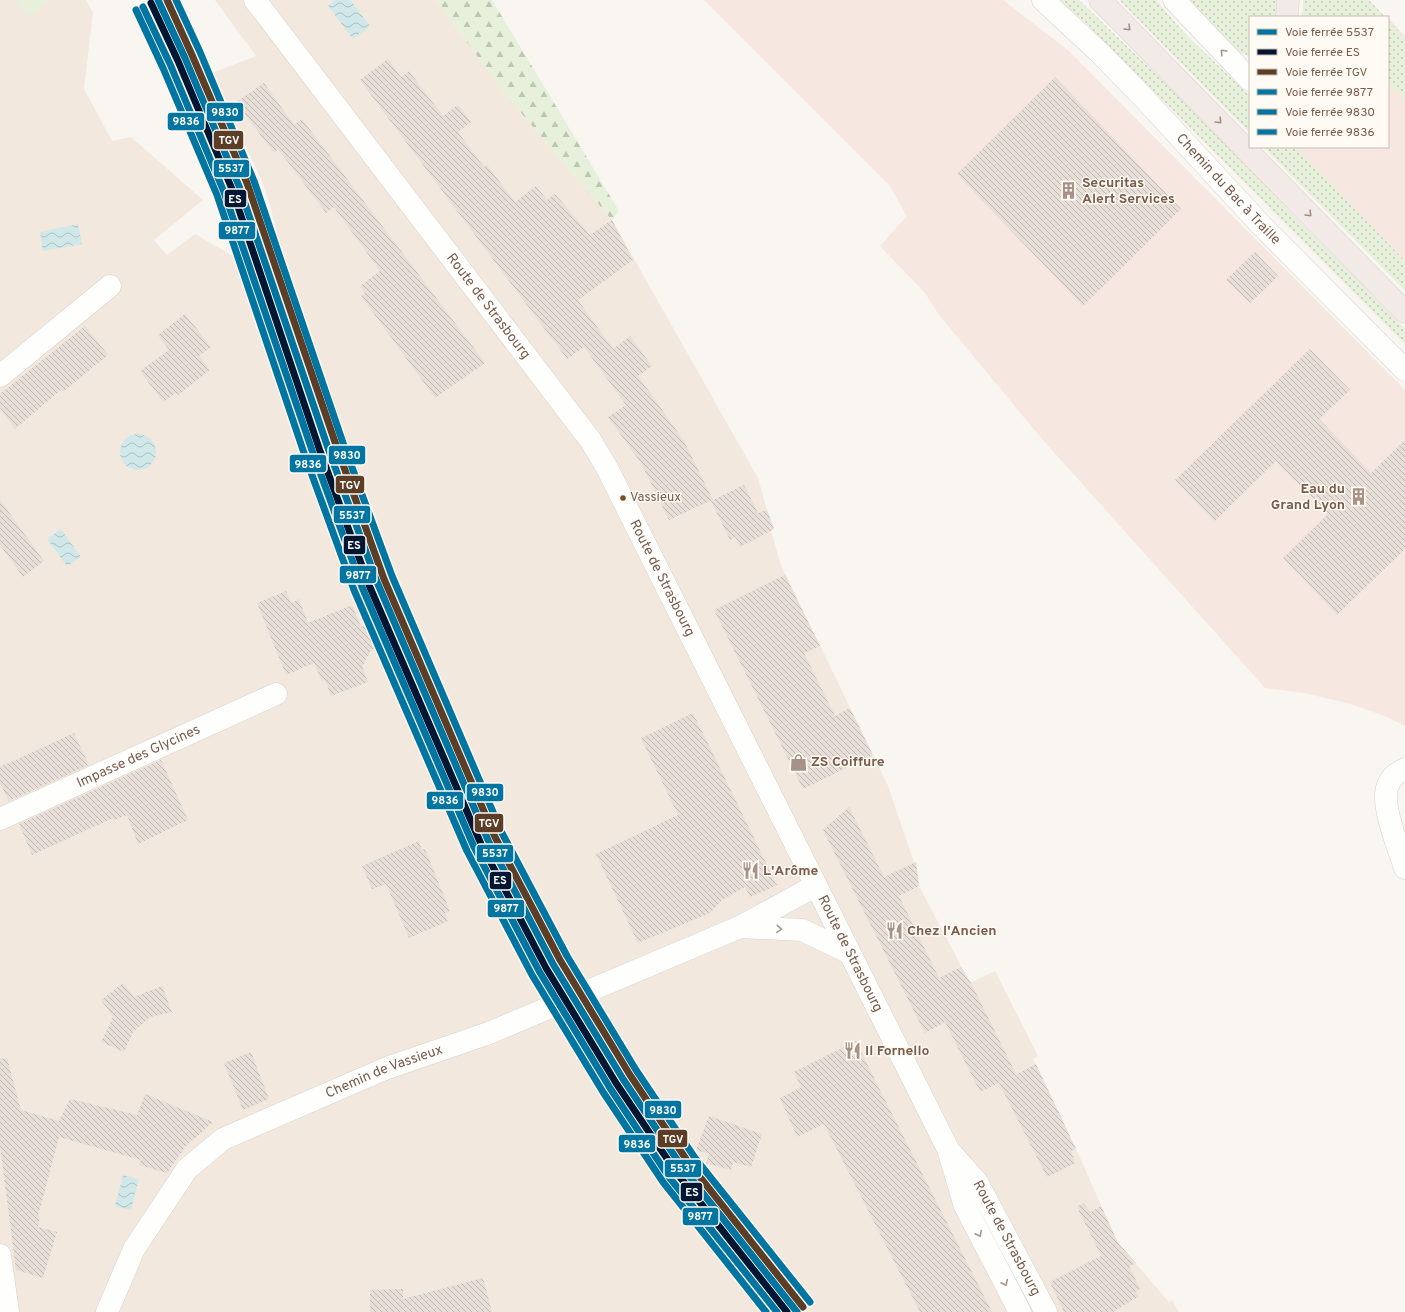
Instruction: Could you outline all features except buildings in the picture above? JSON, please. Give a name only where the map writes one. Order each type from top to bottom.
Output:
[{"type":"highway","points":[[1100,0],[1405,312]]},
{"type":"highway","points":[[1287,16],[1288,0]]},
{"type":"main road","name":"Route de Strasbourg","points":[[254,0],[591,441],[627,504],[815,886],[948,1149],[965,1206],[1020,1312]]},
{"type":"main road","points":[[1174,0],[1249,79]]},
{"type":"main road","name":"Chemin du Bac à Traille","points":[[1043,3],[1089,42],[1142,96],[1261,225],[1405,370]]},
{"type":"main road","points":[[0,376],[110,286]]},
{"type":"main road","name":"Impasse des Glycines","points":[[0,819],[276,694]]},
{"type":"main road","points":[[1405,769],[1397,773],[1388,783],[1385,797],[1391,825],[1405,868]]},
{"type":"main road","points":[[1391,825],[1405,860]]},
{"type":"main road","name":"Chemin de Vassieux","points":[[107,1312],[134,1249],[187,1169],[223,1139],[387,1068],[489,1033],[740,927],[815,886]]},
{"type":"main road","name":"Chemin de Vassieux","points":[[740,927],[802,930],[848,952]]},
{"type":"main road","name":"Route de Strasbourg","points":[[948,1149],[977,1182],[1046,1312]]},
{"type":"main road","points":[[0,1254],[8,1312]]},
{"type":"shaded area","points":[[0,0],[86,0],[93,12],[84,89],[112,141],[131,137],[203,200],[154,240],[167,255],[195,234],[252,267],[280,246],[270,205],[261,179],[212,73],[256,56],[215,0],[436,0],[505,94],[612,220],[758,478],[774,529],[771,531],[781,565],[888,786],[917,871],[919,886],[970,983],[995,971],[1038,1056],[1033,1059],[1076,1149],[1118,1243],[1169,1302],[1172,1300],[1179,1312],[0,1312]]},
{"type":"shaded area","points":[[704,0],[1003,0],[1069,51],[1405,390],[1405,726],[1387,717],[1351,704],[1304,693],[1265,688],[1042,439],[939,315],[925,293],[880,246],[907,216],[889,185]]},
{"type":"shaded area","points":[[1389,19],[1405,36],[1405,261],[1297,148],[1389,148]]},
{"type":"green space","points":[[15,0],[48,0],[29,17]]},
{"type":"green space","points":[[436,0],[492,0],[619,211],[612,220],[505,94]]},
{"type":"green space","points":[[1055,0],[1079,0],[1166,84],[1405,329],[1405,344],[1084,21]]},
{"type":"green space","points":[[1119,0],[1156,0],[1187,36],[1249,95],[1249,132]]},
{"type":"green space","points":[[1187,0],[1279,0],[1277,16],[1249,16],[1249,56],[1237,51]]},
{"type":"green space","points":[[1303,0],[1369,0],[1384,16],[1302,16]]},
{"type":"green space","points":[[1389,21],[1405,38],[1405,100],[1389,83]]},
{"type":"green space","points":[[1265,148],[1297,148],[1405,261],[1405,291]]},
{"type":"water","points":[[335,0],[350,0],[370,26],[353,39],[328,6]]},
{"type":"water","points":[[78,224],[82,244],[43,251],[40,232]]},
{"type":"water","points":[[142,434],[151,439],[155,445],[155,459],[151,465],[142,470],[134,470],[125,465],[121,459],[120,448],[125,439],[131,435]]},
{"type":"water","points":[[61,529],[81,557],[67,566],[47,539]]},
{"type":"water","points":[[123,1175],[139,1179],[131,1210],[115,1206]]},
{"type":"rail line","name":"5537","points":[[158,0],[185,58],[239,186],[328,448],[377,582],[488,840],[553,964],[623,1079],[682,1167],[797,1312]]},
{"type":"rail line","name":"TGV","points":[[167,0],[247,183],[336,445],[384,579],[495,837],[560,960],[630,1075],[688,1162],[803,1307]]},
{"type":"rail line","name":"9830","points":[[176,0],[200,52],[254,181],[343,443],[392,576],[502,833],[567,956],[636,1070],[695,1158],[810,1302]]},
{"type":"rail line","name":"ES","points":[[151,3],[178,61],[232,189],[320,451],[369,585],[481,844],[546,968],[616,1083],[676,1172],[787,1312]]},
{"type":"rail line","name":"9877","points":[[143,7],[170,64],[224,192],[313,453],[362,587],[474,847],[539,971],[610,1088],[669,1177],[777,1312]]},
{"type":"rail line","name":"9836","points":[[136,10],[163,68],[217,195],[305,456],[354,590],[467,851],[532,975],[603,1092],[663,1182],[766,1312]]},
{"type":"place","name":"Securitas Alert Services","points":[[1069,191]]},
{"type":"place","name":"Eau du Grand Lyon","points":[[1358,497]]},
{"type":"place","name":"Vassieux","points":[[623,498]]},
{"type":"place","name":"ZS Coiffure","points":[[798,762]]},
{"type":"place","name":"L'Arôme","points":[[750,871]]},
{"type":"place","name":"Chez l'Ancien","points":[[894,931]]},
{"type":"place","name":"Il Fornello","points":[[852,1051]]}]
